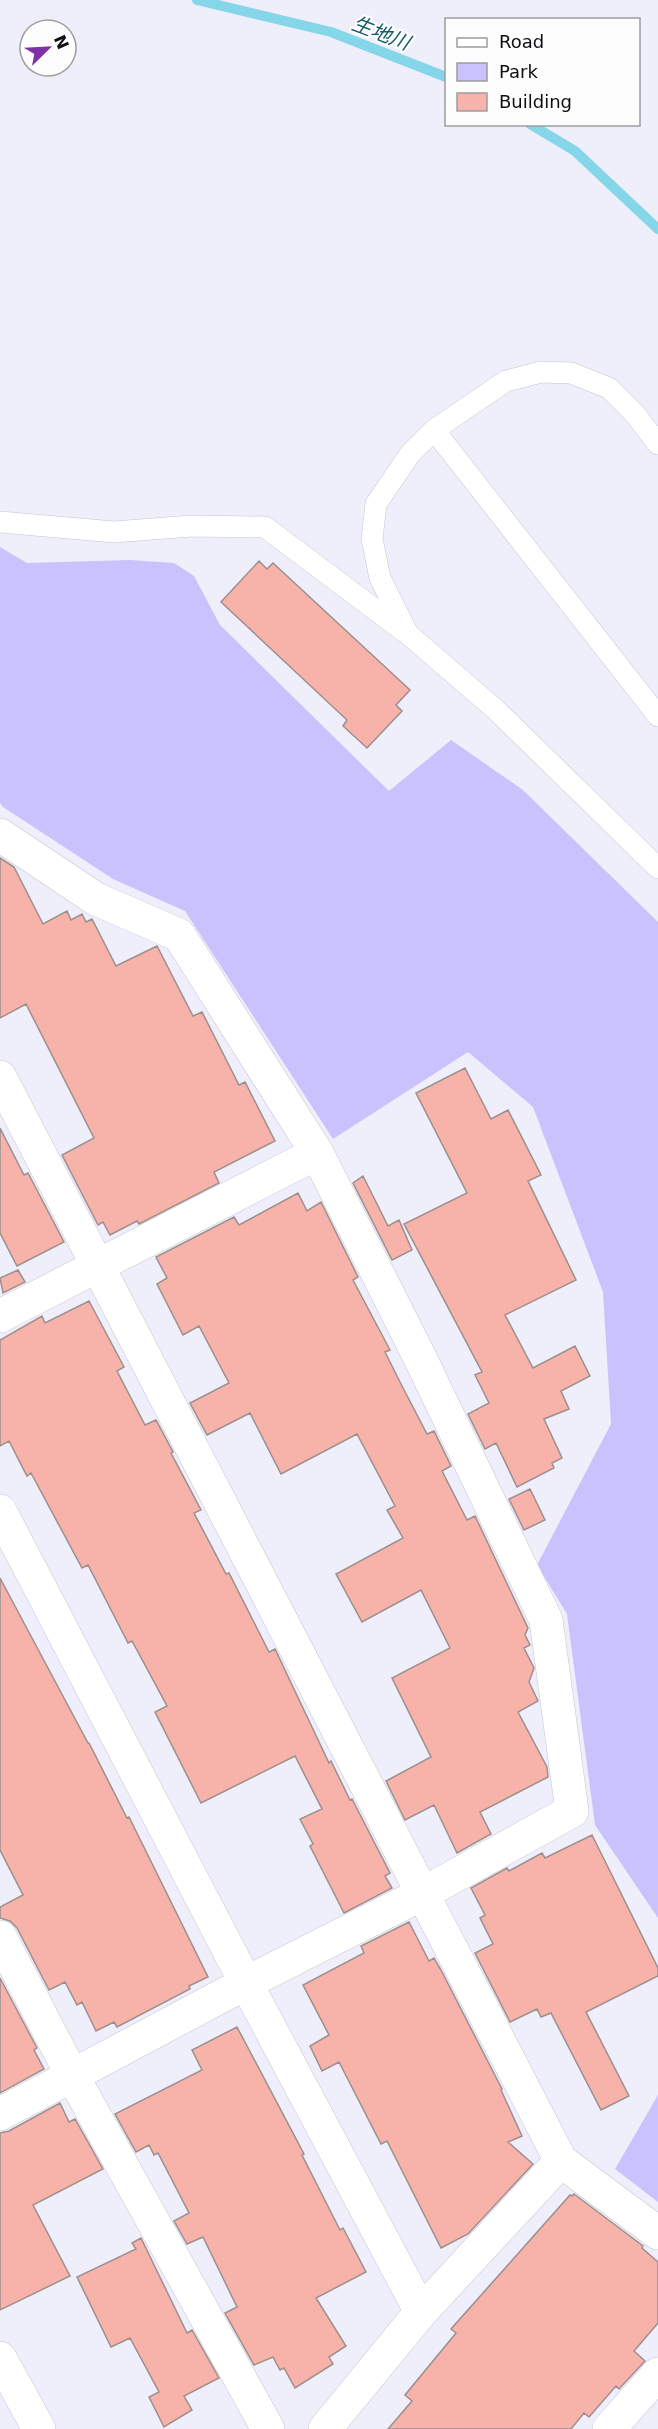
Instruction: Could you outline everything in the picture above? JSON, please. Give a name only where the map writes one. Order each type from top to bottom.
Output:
[{"type":"street","points":[[0,835],[96,899],[179,935],[316,1153],[428,1375],[546,1620],[572,1811],[422,1894],[246,1983],[0,2114]]},
{"type":"street","points":[[0,1077],[99,1264],[561,2161],[658,2233]]},
{"type":"street","points":[[0,1316],[316,1153]]},
{"type":"street","points":[[0,1510],[246,1983],[421,2312]]},
{"type":"street","points":[[0,1937],[72,2075],[268,2429]]},
{"type":"street","points":[[325,2429],[421,2312],[561,2161]]},
{"type":"street","points":[[0,2358],[39,2429]]},
{"type":"street","points":[[609,2429],[658,2374]]},
{"type":"lane","points":[[408,634],[381,578],[372,539],[376,504],[410,454],[434,430],[506,381],[541,372],[570,373],[609,388],[635,414],[658,444]]},
{"type":"lane","points":[[434,430],[658,716]]},
{"type":"lane","points":[[0,522],[114,532],[191,526],[265,526],[408,634],[495,709],[658,867]]},
{"type":"green space","points":[[0,547],[27,563],[130,560],[174,563],[194,576],[220,625],[389,791],[451,740],[523,790],[658,922],[658,1918],[595,1825],[567,1614],[537,1565],[611,1424],[603,1292],[533,1107],[468,1052],[333,1139],[185,911],[113,879],[3,807],[0,803]]},
{"type":"green space","points":[[658,2095],[658,2202],[615,2169]]},
{"type":"building","points":[[259,561],[267,569],[273,563],[410,690],[396,705],[402,711],[367,748],[343,726],[347,720],[221,602]]},
{"type":"building","points":[[0,858],[14,867],[43,924],[67,911],[71,920],[82,914],[86,922],[92,919],[116,966],[157,946],[193,1016],[202,1012],[239,1085],[245,1082],[275,1141],[214,1172],[219,1183],[139,1224],[137,1221],[110,1235],[103,1222],[98,1225],[62,1155],[94,1138],[26,1004],[0,1018]]},
{"type":"building","points":[[465,1068],[491,1119],[508,1110],[541,1175],[528,1181],[576,1280],[505,1315],[533,1368],[575,1346],[590,1376],[561,1391],[569,1409],[544,1419],[562,1458],[552,1463],[554,1468],[517,1487],[496,1443],[485,1449],[468,1414],[489,1403],[475,1375],[482,1372],[404,1224],[467,1193],[416,1093]]},
{"type":"building","points":[[0,1128],[24,1175],[28,1173],[64,1242],[17,1266],[0,1233]]},
{"type":"building","points":[[363,1176],[388,1226],[399,1220],[412,1250],[392,1260],[353,1183]]},
{"type":"building","points":[[298,1193],[307,1211],[321,1202],[358,1277],[353,1280],[390,1350],[385,1352],[427,1434],[434,1431],[451,1466],[442,1471],[467,1520],[475,1516],[528,1628],[525,1635],[530,1645],[524,1648],[534,1668],[529,1682],[538,1701],[518,1712],[547,1767],[548,1777],[480,1812],[491,1834],[457,1853],[434,1805],[405,1820],[386,1781],[431,1757],[392,1678],[450,1648],[421,1590],[362,1622],[336,1574],[403,1538],[387,1510],[395,1506],[357,1434],[281,1474],[250,1413],[207,1435],[190,1403],[229,1383],[199,1326],[183,1335],[157,1284],[167,1278],[156,1257],[234,1217],[239,1225]]},
{"type":"building","points":[[18,1270],[25,1282],[3,1293],[0,1278]]},
{"type":"building","points":[[89,1301],[124,1367],[117,1371],[145,1425],[156,1420],[201,1510],[194,1513],[226,1574],[229,1573],[269,1652],[275,1649],[329,1763],[331,1761],[390,1873],[385,1876],[392,1888],[344,1913],[310,1846],[313,1844],[300,1819],[322,1809],[295,1756],[201,1803],[155,1712],[167,1706],[132,1641],[128,1643],[88,1565],[82,1568],[31,1473],[27,1476],[9,1441],[0,1446],[0,1340],[42,1316],[45,1323]]},
{"type":"building","points":[[530,1489],[545,1520],[524,1530],[509,1499]]},
{"type":"building","points":[[0,1578],[127,1818],[129,1817],[208,1977],[189,1986],[190,1989],[117,2027],[114,2022],[96,2031],[82,2002],[77,2005],[65,1982],[49,1990],[17,1928],[10,1921],[0,1918],[0,1907],[23,1895],[0,1850]]},
{"type":"building","points":[[592,1835],[658,1968],[658,1976],[586,2012],[629,2096],[601,2110],[551,2013],[541,2017],[537,2009],[510,2022],[475,1953],[493,1944],[480,1918],[485,1915],[471,1888],[507,1868],[509,1871],[542,1853],[545,1858]]},
{"type":"building","points":[[409,1922],[429,1961],[434,1958],[441,1970],[502,2089],[522,2136],[508,2142],[533,2164],[468,2234],[441,2248],[387,2141],[381,2144],[339,2062],[322,2071],[310,2046],[329,2035],[303,1985],[364,1953],[361,1946]]},
{"type":"building","points":[[0,1978],[37,2048],[34,2050],[44,2069],[0,2093]]},
{"type":"building","points":[[237,2027],[304,2154],[302,2155],[340,2230],[343,2228],[366,2272],[316,2298],[346,2346],[329,2357],[333,2364],[295,2388],[284,2368],[280,2370],[273,2357],[254,2365],[225,2313],[237,2307],[203,2237],[187,2244],[174,2221],[189,2213],[158,2153],[154,2155],[149,2145],[136,2152],[115,2114],[202,2070],[192,2050]]},
{"type":"building","points":[[60,2103],[69,2122],[75,2119],[103,2169],[33,2205],[70,2276],[0,2310],[0,2133],[9,2131]]},
{"type":"building","points":[[574,2194],[643,2246],[642,2248],[658,2262],[658,2323],[634,2351],[645,2361],[619,2389],[616,2386],[589,2417],[584,2413],[571,2429],[388,2429],[412,2401],[405,2395],[456,2333],[451,2329],[570,2195]]},
{"type":"building","points":[[141,2238],[187,2333],[192,2330],[219,2378],[184,2396],[192,2410],[164,2427],[149,2397],[159,2392],[130,2338],[111,2347],[77,2277],[136,2249],[132,2243]]},
{"type":"waterway","name":"生地川","points":[[197,0],[331,32],[445,77]]},
{"type":"waterway","name":"生地川","points":[[533,126],[575,151],[658,229]]}]
